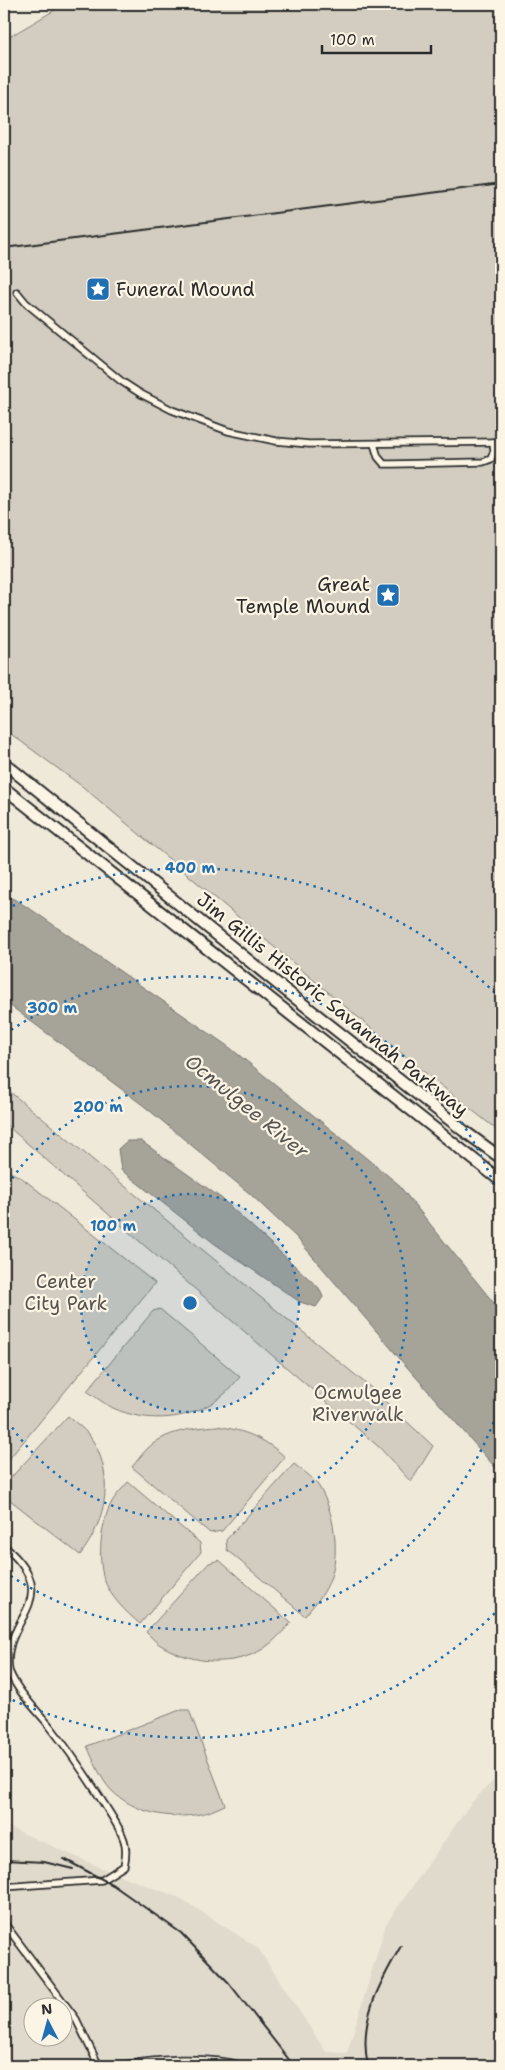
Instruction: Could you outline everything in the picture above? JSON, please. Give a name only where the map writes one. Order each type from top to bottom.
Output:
[{"type":"highway","name":"Jim Gillis Historic Savannah Parkway","points":[[4,763],[292,995],[501,1158]]},
{"type":"highway","name":"Jim Gillis Historic Savannah Parkway","points":[[4,788],[501,1181]]},
{"type":"street","points":[[17,292],[26,303],[121,381],[172,410],[228,431],[276,441],[309,444],[501,442]]},
{"type":"street","points":[[374,444],[378,457],[384,464],[393,464],[483,462],[491,459],[494,451],[493,442]]},
{"type":"street","points":[[4,1546],[24,1568],[30,1582],[28,1599],[8,1634],[5,1643],[9,1671],[22,1693],[53,1730],[99,1796],[120,1832],[127,1851],[124,1866],[102,1880],[4,1887]]},
{"type":"street","points":[[4,1923],[76,2019],[99,2066]]},
{"type":"street","points":[[116,2066],[187,2059],[210,2060],[246,2066]]},
{"type":"shaded area","points":[[501,1773],[501,2066],[4,2066],[4,1825],[111,1872],[180,1898],[258,1948],[326,2052],[347,2053],[386,1924],[471,1803]]},
{"type":"green space","points":[[65,4],[501,4],[501,1133],[414,1064],[83,787],[4,729],[4,40]]},
{"type":"green space","name":"Ocmulgee Riverwalk","points":[[4,1087],[370,1387],[433,1446],[411,1482],[380,1448],[4,1123]]},
{"type":"green space","name":"Center City Park","points":[[4,1169],[22,1178],[155,1283],[4,1465]]},
{"type":"green space","points":[[160,1309],[240,1377],[222,1396],[210,1404],[197,1411],[169,1417],[155,1418],[126,1413],[113,1408],[87,1391],[153,1311]]},
{"type":"green space","points":[[68,1416],[89,1435],[103,1465],[105,1480],[105,1496],[97,1527],[80,1555],[5,1496],[5,1484]]},
{"type":"green space","points":[[217,1426],[253,1436],[269,1444],[285,1457],[222,1531],[210,1533],[132,1467],[147,1449],[162,1438],[189,1429]]},
{"type":"green space","points":[[294,1464],[315,1481],[322,1492],[328,1505],[334,1533],[334,1563],[331,1576],[322,1595],[305,1616],[227,1550],[226,1540]]},
{"type":"green space","points":[[128,1482],[200,1543],[201,1552],[140,1624],[110,1592],[104,1579],[101,1560],[101,1539],[109,1508]]},
{"type":"green space","points":[[219,1560],[291,1623],[263,1649],[239,1659],[226,1661],[201,1660],[176,1653],[159,1644],[146,1632],[209,1563]]},
{"type":"green space","points":[[180,1710],[189,1710],[225,1805],[210,1812],[177,1816],[153,1813],[120,1798],[107,1785],[87,1746]]},
{"type":"water","name":"Ocmulgee River","points":[[4,893],[32,910],[229,1047],[397,1183],[501,1312],[501,1474],[296,1237],[249,1193],[144,1106],[4,1001]]},
{"type":"water","points":[[127,1141],[141,1141],[221,1198],[319,1288],[323,1297],[316,1307],[300,1302],[215,1244],[121,1170],[118,1149]]},
{"type":"railway","points":[[4,248],[501,184]]},
{"type":"railway","points":[[64,1859],[113,1885],[181,1933],[229,1983],[294,2066]]},
{"type":"railway","points":[[4,1860],[44,1862],[73,1869]]},
{"type":"railway","points":[[368,2066],[366,2034],[372,2003],[385,1974],[401,1946]]},
{"type":"railway","points":[[497,2066],[501,2062]]},
{"type":"place","name":"Funeral Mound","points":[[98,289]]},
{"type":"place","name":"Great Temple Mound","points":[[388,595]]}]
